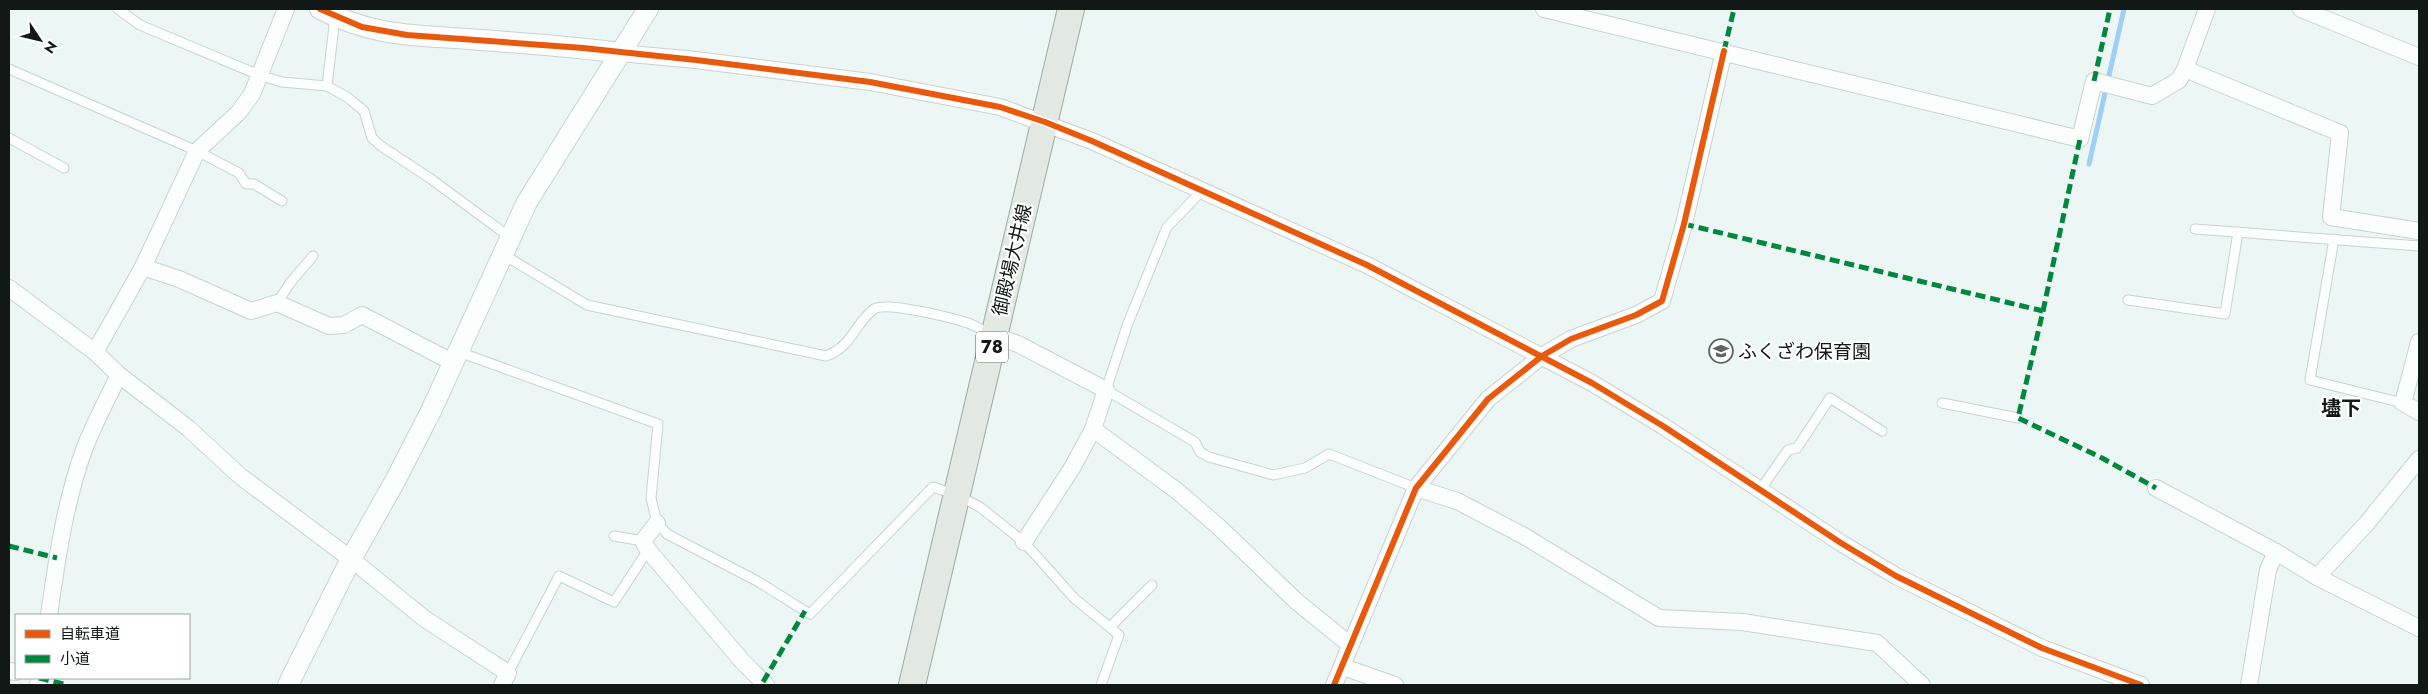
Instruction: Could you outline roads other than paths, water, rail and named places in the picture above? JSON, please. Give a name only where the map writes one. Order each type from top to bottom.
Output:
[{"type":"main road","name":"御殿場大井線","points":[[912,685],[1071,9]]},
{"type":"street","points":[[95,352],[143,267],[197,151],[239,112],[252,94],[286,9]]},
{"type":"street","points":[[288,685],[351,559],[395,481],[456,358],[527,202],[648,9]]},
{"type":"street","points":[[1544,9],[1724,51],[2080,139],[2094,81],[2152,96],[2179,80],[2185,69],[2207,9]]},
{"type":"street","points":[[2308,10],[2419,56]]},
{"type":"street","points":[[328,13],[362,28],[407,35],[583,48],[870,82],[1000,107],[1045,122],[1092,141],[1367,265],[1542,356],[1663,426],[1841,543],[1904,580],[2042,648],[2141,685]]},
{"type":"street","points":[[1334,685],[1343,667],[1349,644],[1416,488],[1488,399],[1542,356],[1570,339],[1636,314],[1662,301],[1684,224],[1724,51]]},
{"type":"street","points":[[2185,69],[2340,133],[2331,217],[2419,230]]},
{"type":"street","points":[[143,267],[179,279],[251,310],[277,304],[329,326],[344,325],[362,315],[456,358]]},
{"type":"street","points":[[9,288],[95,352],[119,375],[188,428],[240,476],[351,559],[425,619],[505,679]]},
{"type":"street","points":[[994,336],[1018,344],[1106,390],[1093,429],[1072,468],[1024,542]]},
{"type":"street","points":[[2419,342],[2403,403],[2419,412]]},
{"type":"street","points":[[49,614],[57,558],[74,483],[96,420],[119,375]]},
{"type":"street","points":[[1093,429],[1177,491],[1219,527],[1296,601],[1349,644]]},
{"type":"street","points":[[2317,578],[2367,524],[2419,459]]},
{"type":"street","points":[[1416,488],[1457,501],[1524,536],[1659,618],[1742,622],[1877,643],[1922,685]]},
{"type":"street","points":[[2156,488],[2276,552],[2317,578],[2419,628]]},
{"type":"street","points":[[657,522],[645,546],[742,661],[766,685]]},
{"type":"street","points":[[2249,685],[2268,570],[2276,552]]},
{"type":"street","points":[[1343,667],[1395,685]]},
{"type":"lane","points":[[118,9],[148,29],[259,75],[282,82],[326,86],[347,97],[364,111],[372,138],[381,146],[431,178],[508,246],[587,305],[826,356],[840,351],[867,315],[876,307],[891,306],[969,323],[994,336]]},
{"type":"lane","points":[[326,86],[328,13]]},
{"type":"lane","points":[[9,69],[197,151],[239,174],[246,184],[254,184],[282,200]]},
{"type":"lane","points":[[9,138],[64,168]]},
{"type":"lane","points":[[1202,191],[1168,227],[1128,323],[1106,390],[1194,442],[1200,452],[1209,457],[1274,475],[1305,468],[1329,454],[1416,488]]},
{"type":"lane","points":[[2195,229],[2334,238],[2419,246]]},
{"type":"lane","points":[[2128,300],[2225,314],[2238,232]]},
{"type":"lane","points":[[2334,238],[2310,380],[2403,403]]},
{"type":"lane","points":[[277,304],[290,283],[313,256]]},
{"type":"lane","points":[[456,358],[658,424],[651,498],[657,522],[667,534],[757,580],[810,614],[933,487],[956,495],[980,507],[1024,542],[1074,598],[1119,635],[1101,685]]},
{"type":"lane","points":[[1760,490],[1788,450],[1797,448],[1830,398],[1882,431]]},
{"type":"lane","points":[[1942,403],[2018,418]]},
{"type":"lane","points":[[505,679],[559,576],[614,602],[645,546],[614,536]]},
{"type":"lane","points":[[1110,627],[1152,585]]},
{"type":"waterway","points":[[2089,164],[2124,9]]},
{"type":"place","name":"ふくざわ保育園","points":[[1721,351]]},
{"type":"district","name":"壗下","points":[[2341,408]]}]
